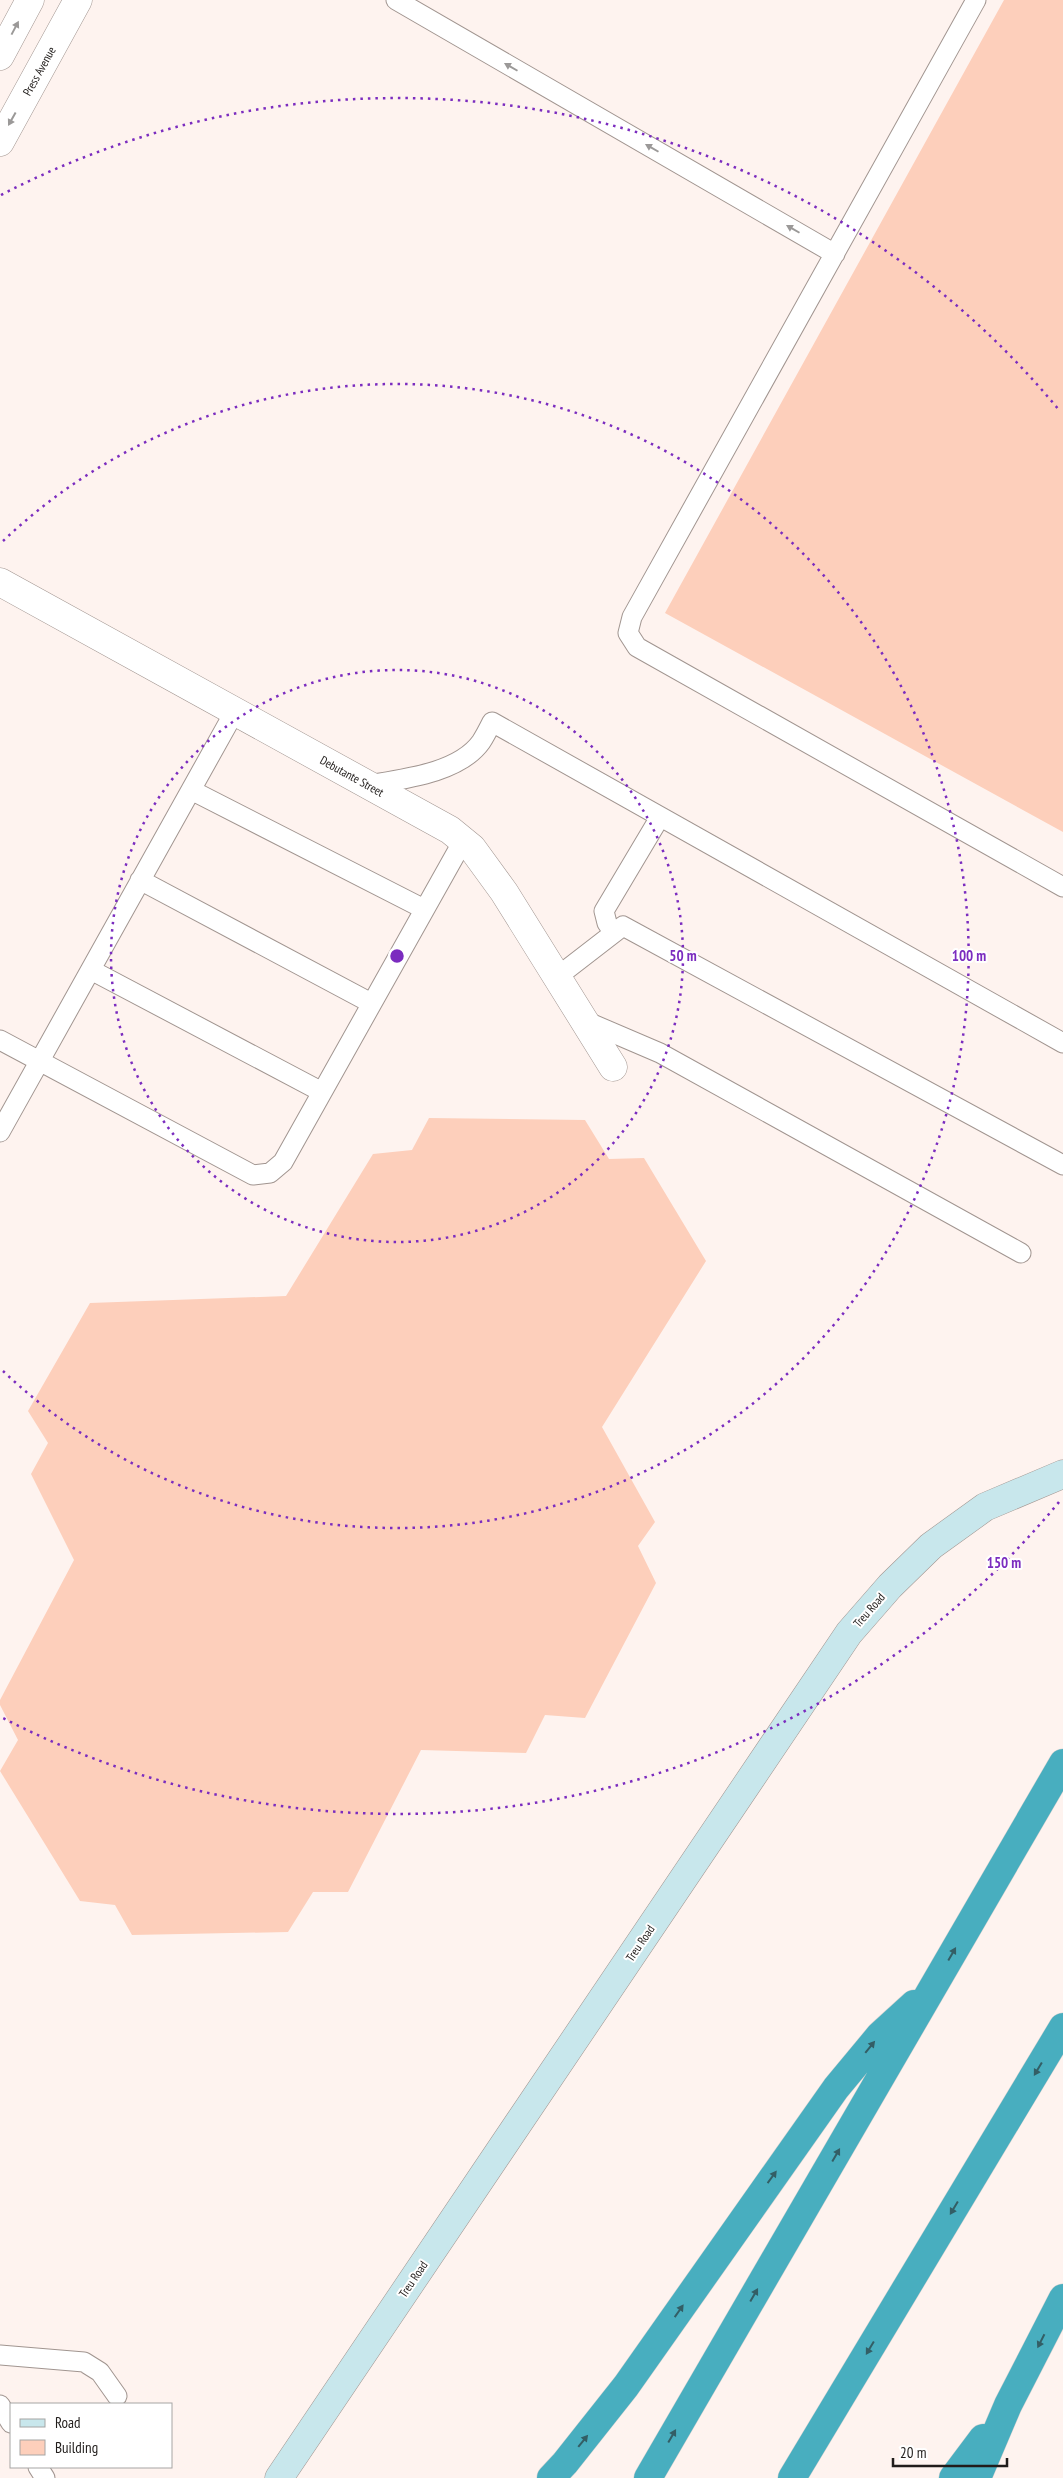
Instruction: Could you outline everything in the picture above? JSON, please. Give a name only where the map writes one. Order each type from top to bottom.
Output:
[{"type":"highway","points":[[648,2478],[1063,1763]]},
{"type":"highway","points":[[551,2478],[626,2386],[836,2088],[880,2035],[935,1984]]},
{"type":"highway","points":[[792,2478],[1063,2028]]},
{"type":"highway","points":[[977,2478],[1008,2405],[1063,2298]]},
{"type":"highway","points":[[953,2478],[1008,2405]]},
{"type":"street","points":[[0,56],[30,0]]},
{"type":"street","name":"Press Avenue","points":[[0,142],[78,0]]},
{"type":"street","name":"Debutante Street","points":[[0,582],[450,830],[463,840],[472,848],[504,892],[613,1067]]},
{"type":"street","name":"Treu Road","points":[[279,2478],[849,1633],[890,1586],[931,1546],[984,1507],[1063,1474]]},
{"type":"lane","points":[[396,0],[835,254]]},
{"type":"lane","points":[[976,0],[632,617],[628,633],[637,647],[1063,887]]},
{"type":"lane","points":[[0,1132],[235,711]]},
{"type":"lane","points":[[368,785],[437,772],[480,744],[492,722],[1063,1043]]},
{"type":"lane","points":[[191,790],[424,910]]},
{"type":"lane","points":[[613,932],[606,923],[604,911],[660,816]]},
{"type":"lane","points":[[0,1040],[253,1175],[270,1173],[283,1162],[463,840]]},
{"type":"lane","points":[[140,880],[371,1003]]},
{"type":"lane","points":[[557,977],[623,926],[1063,1165]]},
{"type":"lane","points":[[90,970],[322,1092]]},
{"type":"lane","points":[[583,1020],[660,1053],[1021,1253]]},
{"type":"lane","points":[[0,2355],[84,2362],[100,2372],[117,2396]]},
{"type":"lane","points":[[0,2405],[10,2422]]},
{"type":"building","points":[[1004,0],[1063,0],[1063,832],[665,613]]},
{"type":"building","points":[[429,1118],[585,1120],[609,1159],[644,1158],[706,1261],[602,1427],[655,1522],[638,1546],[656,1583],[585,1718],[545,1715],[526,1753],[421,1750],[348,1892],[313,1892],[288,1932],[132,1935],[115,1905],[80,1901],[0,1771],[18,1740],[0,1705],[0,1700],[74,1560],[31,1474],[48,1443],[28,1411],[90,1303],[286,1296],[373,1154],[412,1150]]}]
